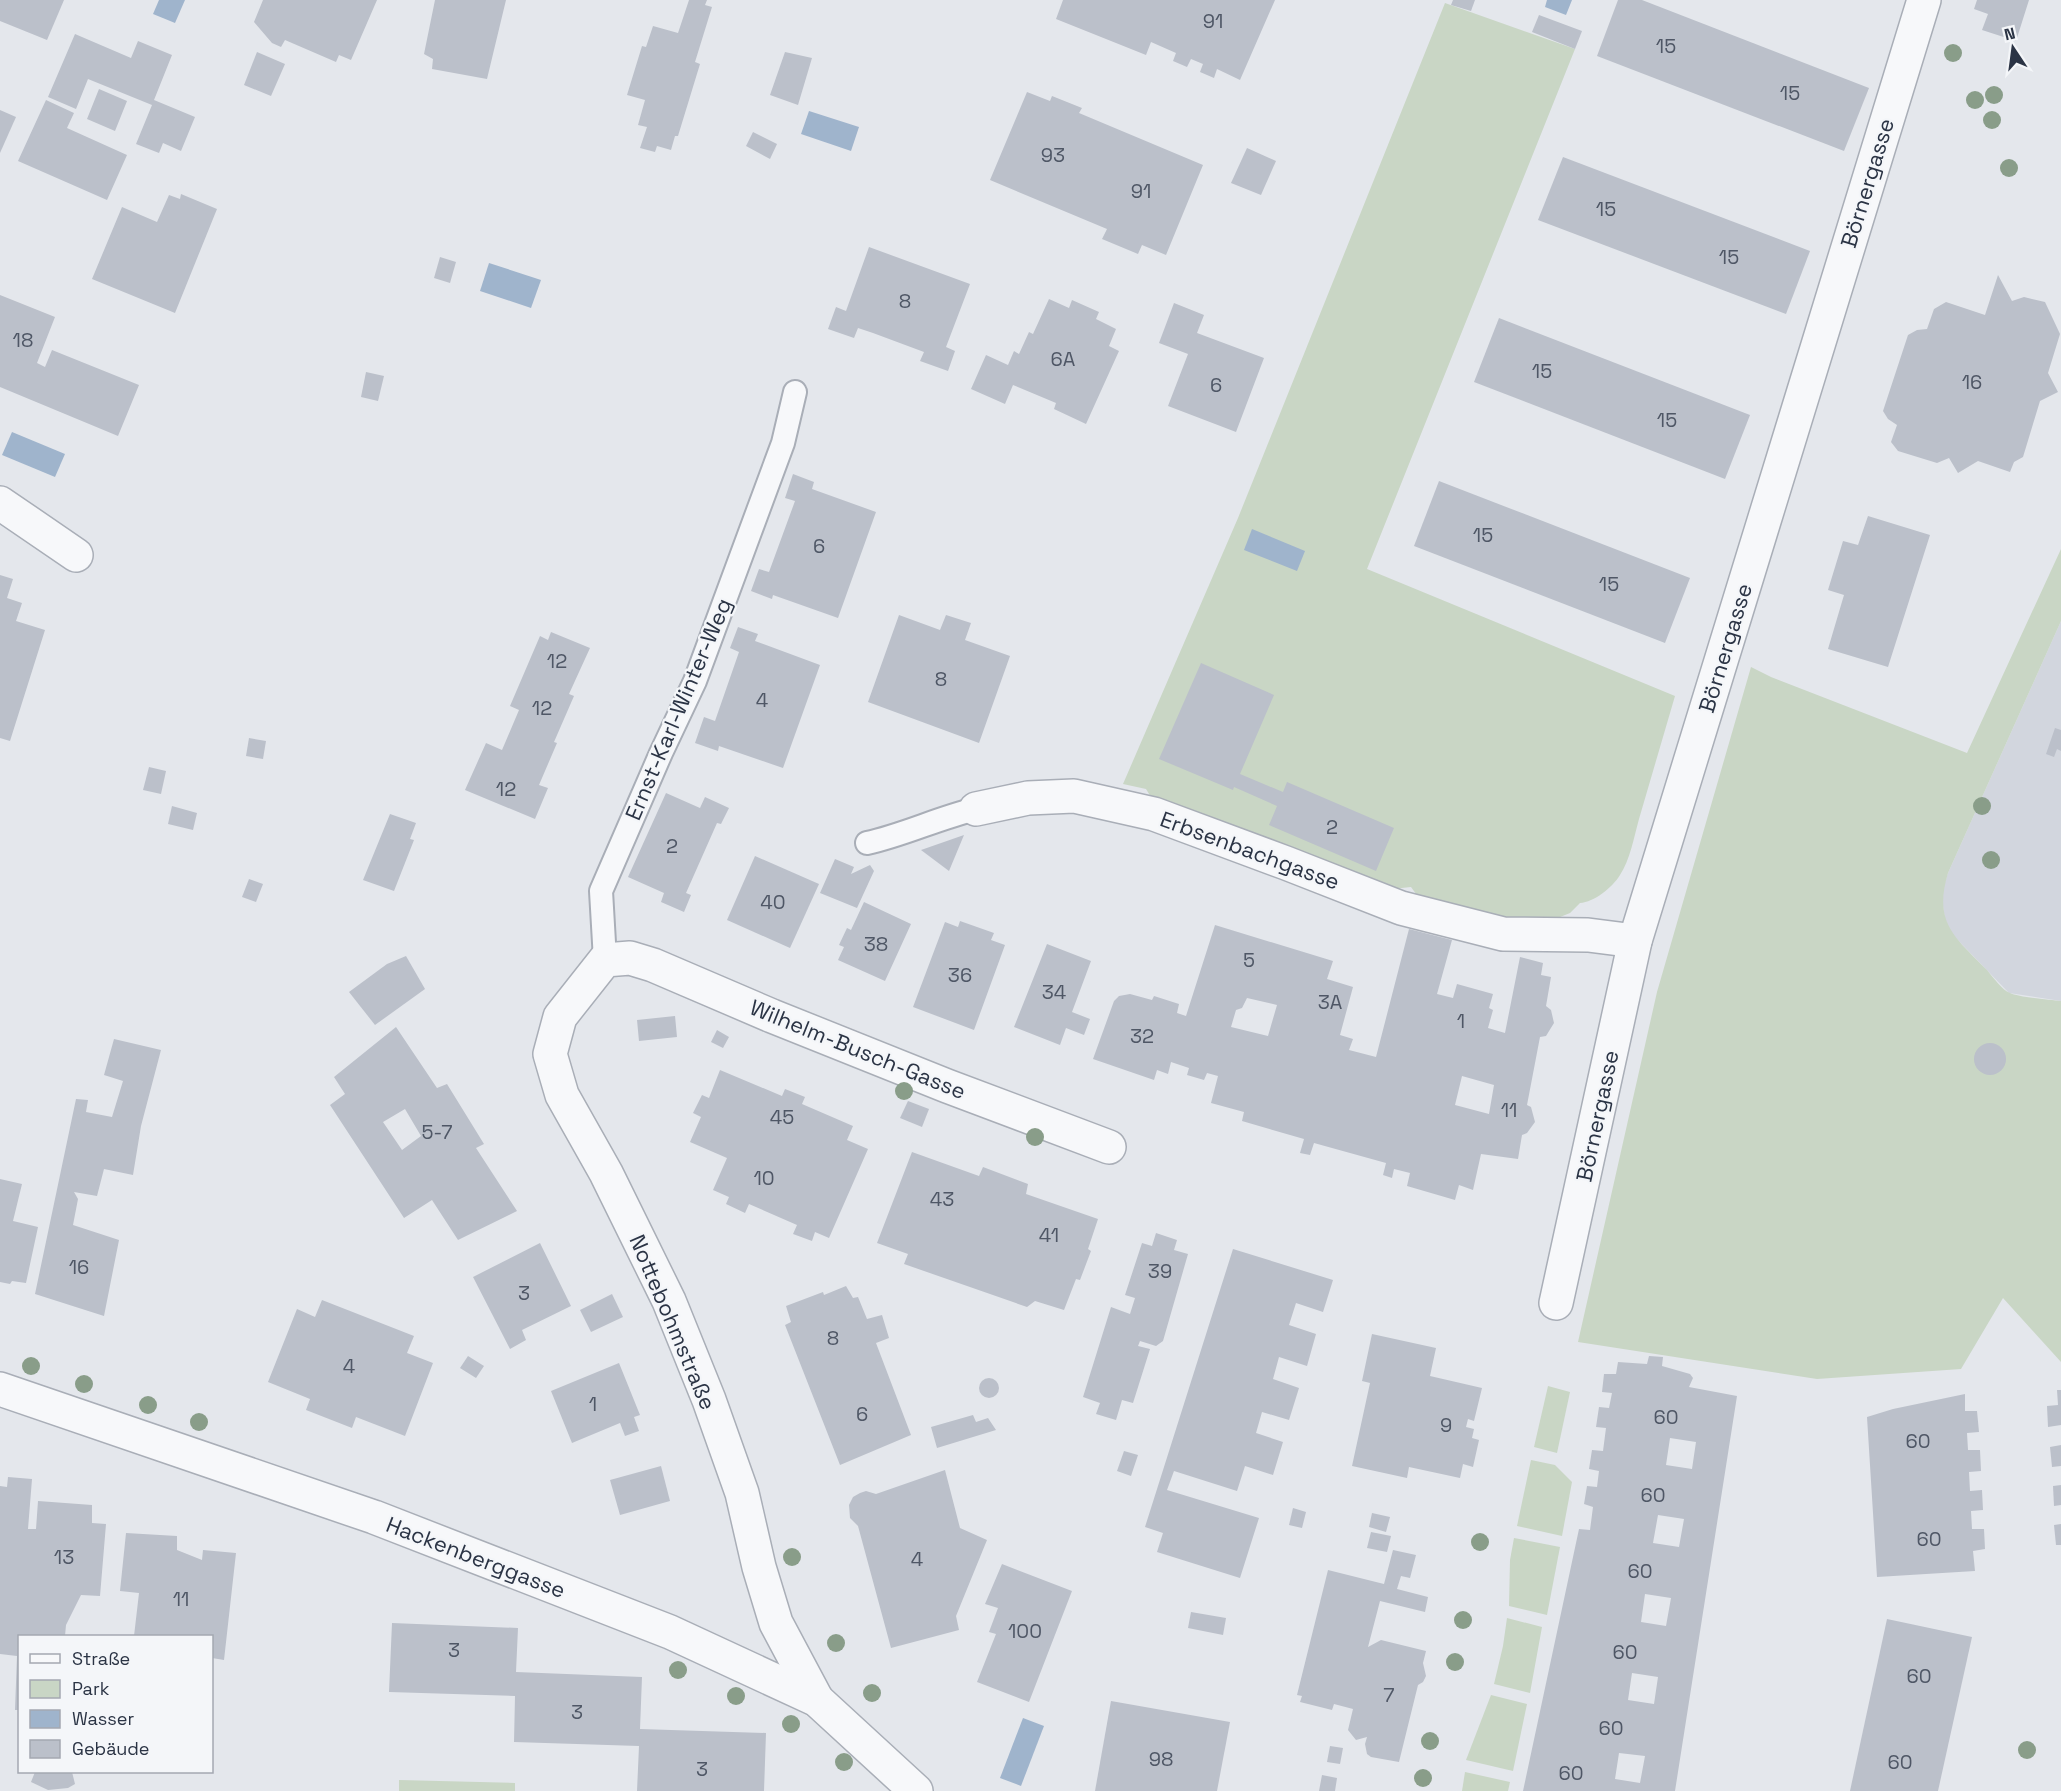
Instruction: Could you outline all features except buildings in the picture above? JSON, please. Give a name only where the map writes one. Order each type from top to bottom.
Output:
[{"type":"street","name":"Börnergasse","points":[[1556,1303],[1635,941],[1924,0]]},
{"type":"street","points":[[0,503],[76,555]]},
{"type":"street","name":"Erbsenbachgasse","points":[[975,809],[1028,798],[1074,796],[1154,814],[1401,908],[1503,934],[1588,935],[1635,941]]},
{"type":"street","name":"Wilhelm-Busch-Gasse","points":[[605,960],[630,958],[653,965],[772,1016],[947,1086],[1109,1147]]},
{"type":"street","name":"Nottebohmstraße","points":[[605,960],[560,1017],[550,1054],[562,1095],[606,1173],[669,1301],[709,1400],[742,1493],[759,1567],[776,1623],[817,1700]]},
{"type":"street","name":"Hackenberggasse","points":[[0,1389],[374,1517],[670,1632],[817,1700],[916,1791]]},
{"type":"lane","name":"Ernst-Karl-Winter-Weg","points":[[605,960],[601,891],[695,681],[783,443],[795,392]]},
{"type":"lane","name":"Erbsenbachgasse","points":[[867,843],[892,838],[956,813],[975,809]]},
{"type":"shaded area","points":[[2061,621],[2061,1001],[2009,993],[1951,933],[1945,919],[1943,888]]},
{"type":"green space","points":[[1445,3],[1575,49],[1367,569],[1675,696],[1631,848],[1620,875],[1602,894],[1580,903],[1570,913],[1560,917],[1521,923],[1419,898],[1411,887],[1392,889],[1154,802],[1146,789],[1123,784],[1238,518]]},
{"type":"green space","points":[[2061,549],[2061,621],[1948,873],[1943,905],[1945,917],[1957,938],[2004,989],[2020,996],[2061,1001],[2061,1362],[2003,1298],[1961,1369],[1817,1379],[1578,1342],[1657,992],[1751,667],[1771,677],[1967,753]]},
{"type":"green space","points":[[1548,1386],[1570,1392],[1557,1453],[1534,1447]]},
{"type":"green space","points":[[1531,1460],[1555,1465],[1572,1482],[1562,1536],[1517,1526]]},
{"type":"green space","points":[[1514,1538],[1560,1547],[1547,1615],[1509,1606],[1510,1560]]},
{"type":"green space","points":[[1507,1618],[1542,1627],[1530,1693],[1494,1684]]},
{"type":"green space","points":[[1491,1695],[1527,1704],[1513,1771],[1466,1760]]},
{"type":"green space","points":[[1465,1772],[1510,1782],[1508,1791],[1462,1791]]},
{"type":"green space","points":[[399,1780],[515,1783],[515,1791],[399,1791]]},
{"type":"water","points":[[159,0],[185,0],[175,23],[153,14]]},
{"type":"water","points":[[1547,0],[1572,0],[1566,15],[1545,7]]},
{"type":"water","points":[[809,111],[859,127],[851,151],[801,134]]},
{"type":"water","points":[[489,263],[541,280],[531,308],[480,291]]},
{"type":"water","points":[[12,432],[65,454],[55,477],[2,455]]},
{"type":"water","points":[[1252,529],[1305,551],[1297,571],[1244,550]]},
{"type":"water","points":[[1023,1718],[1044,1726],[1021,1786],[1000,1778]]}]
